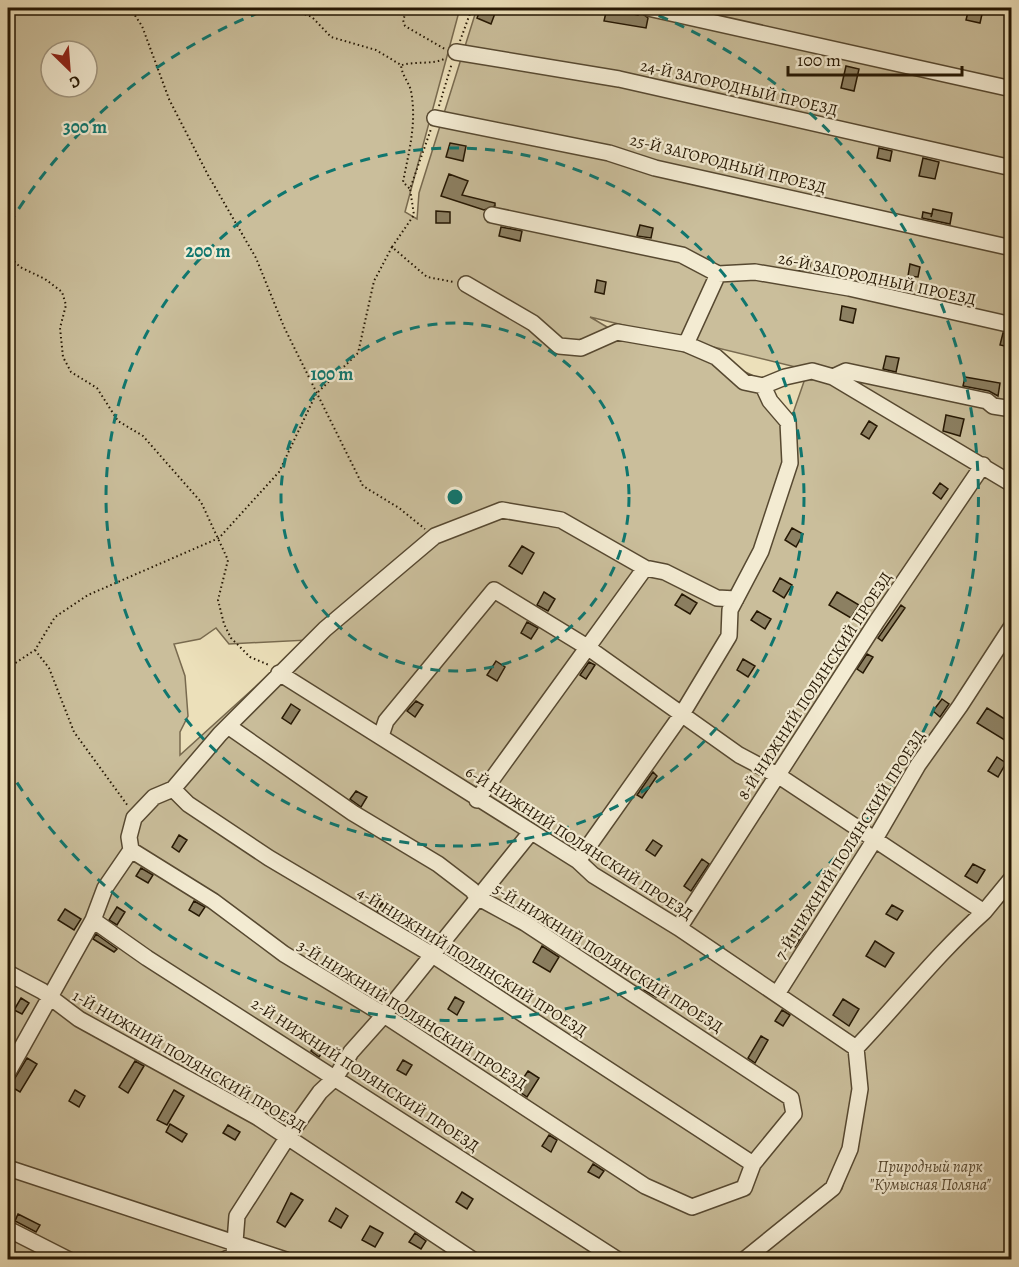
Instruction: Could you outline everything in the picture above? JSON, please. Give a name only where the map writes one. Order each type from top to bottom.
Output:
[{"type":"street","points":[[648,8],[1011,88]]},
{"type":"street","name":"24-Й ЗАГОРОДНЫЙ ПРОЕЗД","points":[[456,52],[619,79],[1011,168]]},
{"type":"street","name":"25-Й ЗАГОРОДНЫЙ ПРОЕЗД","points":[[435,118],[609,153],[655,168],[1011,248]]},
{"type":"street","points":[[492,215],[682,255],[718,274],[686,344]]},
{"type":"street","name":"26-Й ЗАГОРОДНЫЙ ПРОЕЗД","points":[[718,274],[755,272],[849,288],[1011,325]]},
{"type":"street","points":[[466,284],[533,323],[559,346],[581,348],[617,332],[686,344],[716,357],[744,382],[763,386],[784,376],[812,371],[833,377],[983,465],[1011,484]]},
{"type":"street","points":[[833,377],[846,371],[987,401],[993,406],[1011,409]]},
{"type":"street","points":[[578,861],[682,714],[729,636],[730,610],[761,551],[790,463],[788,422],[770,402],[763,386]]},
{"type":"street","name":"8-Й НИЖНИЙ ПОЛЯНСКИЙ ПРОЕЗД","points":[[679,928],[860,648],[983,465]]},
{"type":"street","points":[[8,1071],[93,920],[105,888],[130,843],[134,818],[154,797],[173,789],[228,726],[325,629],[435,537],[502,510],[561,520],[645,568],[665,572],[717,598],[736,599]]},
{"type":"street","points":[[477,800],[645,568]]},
{"type":"street","points":[[381,736],[386,721],[494,590],[587,647],[740,754],[779,776],[984,912]]},
{"type":"street","name":"7-Й НИЖНИЙ ПОЛЯНСКИЙ ПРОЕЗД","points":[[777,994],[875,839],[918,765],[960,706],[1011,626]]},
{"type":"street","name":"6-Й НИЖНИЙ ПОЛЯНСКИЙ ПРОЕЗД","points":[[279,673],[381,736],[477,800],[578,861],[592,875],[679,928],[826,1030],[856,1048]]},
{"type":"street","name":"5-Й НИЖНИЙ ПОЛЯНСКИЙ ПРОЕЗД","points":[[228,726],[353,813],[438,864],[472,890],[477,897],[525,923],[791,1098],[794,1114],[753,1164]]},
{"type":"street","name":"4-Й НИЖНИЙ ПОЛЯНСКИЙ ПРОЕЗД","points":[[173,789],[188,804],[269,858],[431,954],[753,1164]]},
{"type":"street","points":[[224,1260],[234,1254],[237,1216],[287,1138],[320,1092],[336,1077],[351,1052],[384,1015],[531,832]]},
{"type":"street","name":"3-Й НИЖНИЙ ПОЛЯНСКИЙ ПРОЕЗД","points":[[130,843],[284,954],[384,1015],[645,1186],[692,1207],[744,1188],[753,1164]]},
{"type":"street","points":[[744,1260],[833,1188],[850,1149],[860,1089],[856,1048],[924,976],[951,942],[984,912],[1011,878]]},
{"type":"street","name":"2-Й НИЖНИЙ ПОЛЯНСКИЙ ПРОЕЗД","points":[[93,920],[147,958],[336,1077],[618,1260]]},
{"type":"street","name":"1-Й НИЖНИЙ ПОЛЯНСКИЙ ПРОЕЗД","points":[[8,973],[79,1019],[181,1074],[287,1138],[473,1260]]},
{"type":"street","points":[[8,1168],[286,1260]]},
{"type":"street","points":[[8,1229],[69,1260]]},
{"type":"path","points":[[130,8],[142,26],[174,108],[208,175],[256,258],[284,327],[363,486],[399,508],[435,537]]},
{"type":"path","points":[[288,8],[312,17],[331,37],[376,50],[401,65],[419,60],[438,62],[456,52]]},
{"type":"path","points":[[408,8],[403,20],[405,26],[439,46],[456,52]]},
{"type":"path","points":[[401,65],[403,77],[411,88],[415,123],[403,182],[410,189]]},
{"type":"path","points":[[8,668],[36,650],[55,617],[88,596],[219,538],[279,472],[316,394],[358,353],[374,281],[392,247],[427,277],[466,284]]},
{"type":"path","points":[[8,255],[20,267],[45,279],[62,292],[66,305],[60,328],[63,357],[71,372],[97,388],[118,422],[143,436],[201,502],[212,530],[219,538],[228,560],[218,600],[224,624],[231,638],[250,657],[265,662],[279,673]]},
{"type":"path","points":[[36,650],[50,668],[74,732],[123,798],[134,818]]},
{"type":"green space","name":"Природный парк \"Кумысная Поляна\"","points":[[8,8],[460,8],[405,212],[417,219],[419,193],[477,8],[1011,8],[1011,1259],[8,1259]],"holes":[[[590,317],[808,370],[783,442],[783,429],[752,375],[721,361],[624,337]],[[216,628],[229,644],[307,640],[180,755],[180,732],[188,716],[185,676],[174,644],[200,639]],[[864,1053],[859,1125],[842,1189],[835,1195]]]},
{"type":"building","points":[[481,8],[497,8],[491,24],[477,18]]},
{"type":"building","points":[[607,8],[638,15],[639,11],[648,18],[646,28],[604,21]]},
{"type":"building","points":[[969,8],[983,10],[980,23],[966,20]]},
{"type":"building","points":[[846,66],[859,69],[854,91],[841,88]]},
{"type":"building","points":[[450,143],[466,146],[463,161],[446,157]]},
{"type":"building","points":[[879,148],[892,151],[890,161],[877,158]]},
{"type":"building","points":[[923,158],[939,162],[935,179],[919,176]]},
{"type":"building","points":[[449,174],[468,181],[462,195],[495,203],[495,206],[484,210],[441,196]]},
{"type":"building","points":[[933,209],[952,213],[950,224],[922,218],[923,212],[932,214]]},
{"type":"building","points":[[436,211],[450,212],[450,223],[436,223]]},
{"type":"building","points":[[640,225],[653,228],[651,238],[637,236]]},
{"type":"building","points":[[501,227],[522,231],[520,241],[499,236]]},
{"type":"building","points":[[801,259],[811,261],[809,271],[798,270]]},
{"type":"building","points":[[910,264],[920,267],[918,277],[908,276]]},
{"type":"building","points":[[597,280],[606,282],[604,294],[595,292]]},
{"type":"building","points":[[842,306],[856,309],[853,323],[840,320]]},
{"type":"building","points":[[1003,333],[1011,335],[1010,347],[1000,345]]},
{"type":"building","points":[[886,356],[899,358],[896,372],[883,369]]},
{"type":"building","points":[[965,377],[1000,383],[998,396],[989,391],[963,386]]},
{"type":"building","points":[[946,415],[964,419],[960,436],[943,431]]},
{"type":"building","points":[[869,421],[877,426],[869,439],[861,434]]},
{"type":"building","points":[[940,483],[948,489],[941,499],[933,493]]},
{"type":"building","points":[[792,528],[803,534],[796,547],[785,540]]},
{"type":"building","points":[[522,546],[534,553],[522,574],[509,566]]},
{"type":"building","points":[[780,578],[792,585],[784,598],[773,591]]},
{"type":"building","points":[[544,592],[555,599],[548,611],[537,605]]},
{"type":"building","points":[[837,592],[859,605],[851,618],[829,605]]},
{"type":"building","points":[[682,594],[697,603],[690,614],[675,605]]},
{"type":"building","points":[[901,605],[905,608],[882,641],[878,638]]},
{"type":"building","points":[[757,611],[771,619],[765,629],[751,620]]},
{"type":"building","points":[[527,622],[538,628],[531,639],[521,633]]},
{"type":"building","points":[[867,654],[873,657],[863,673],[857,669]]},
{"type":"building","points":[[743,659],[755,666],[748,677],[737,670]]},
{"type":"building","points":[[496,661],[505,667],[497,681],[487,675]]},
{"type":"building","points":[[589,662],[595,665],[586,679],[580,675]]},
{"type":"building","points":[[942,699],[949,704],[940,717],[933,711]]},
{"type":"building","points":[[416,701],[423,705],[415,717],[407,711]]},
{"type":"building","points":[[291,704],[300,710],[291,724],[282,718]]},
{"type":"building","points":[[987,708],[1011,723],[1011,744],[977,723]]},
{"type":"building","points":[[997,757],[1006,763],[998,777],[988,771]]},
{"type":"building","points":[[653,772],[657,776],[642,798],[637,795]]},
{"type":"building","points":[[356,791],[367,797],[361,807],[350,799]]},
{"type":"building","points":[[179,835],[187,840],[179,852],[172,847]]},
{"type":"building","points":[[653,840],[662,846],[655,856],[646,850]]},
{"type":"building","points":[[702,859],[709,864],[691,891],[684,886]]},
{"type":"building","points":[[973,864],[985,870],[977,883],[965,876]]},
{"type":"building","points":[[141,868],[153,875],[148,883],[136,876]]},
{"type":"building","points":[[194,901],[205,907],[199,916],[189,910]]},
{"type":"building","points":[[382,903],[402,915],[397,922],[377,911]]},
{"type":"building","points":[[892,905],[903,911],[897,920],[886,914]]},
{"type":"building","points":[[117,907],[125,912],[117,925],[109,920]]},
{"type":"building","points":[[65,909],[81,919],[74,930],[58,920]]},
{"type":"building","points":[[797,926],[805,931],[795,947],[788,942]]},
{"type":"building","points":[[96,934],[117,949],[114,952],[93,939]]},
{"type":"building","points":[[875,941],[894,953],[885,967],[866,956]]},
{"type":"building","points":[[542,946],[559,957],[550,972],[533,962]]},
{"type":"building","points":[[651,978],[663,985],[656,997],[644,990]]},
{"type":"building","points":[[455,997],[464,1002],[457,1015],[448,1009]]},
{"type":"building","points":[[21,998],[29,1003],[22,1014],[14,1010]]},
{"type":"building","points":[[843,999],[859,1009],[849,1026],[833,1015]]},
{"type":"building","points":[[782,1010],[790,1015],[783,1026],[775,1021]]},
{"type":"building","points":[[761,1036],[768,1040],[755,1063],[748,1058]]},
{"type":"building","points":[[318,1040],[327,1045],[319,1057],[311,1051]]},
{"type":"building","points":[[27,1058],[37,1064],[20,1092],[10,1086]]},
{"type":"building","points":[[403,1060],[412,1065],[406,1075],[397,1070]]},
{"type":"building","points":[[135,1061],[144,1066],[128,1093],[119,1087]]},
{"type":"building","points":[[528,1071],[539,1078],[527,1097],[520,1092],[524,1085],[520,1083]]},
{"type":"building","points":[[75,1090],[85,1096],[79,1107],[69,1101]]},
{"type":"building","points":[[174,1090],[184,1096],[167,1125],[157,1120]]},
{"type":"building","points":[[170,1124],[187,1134],[182,1142],[166,1132]]},
{"type":"building","points":[[228,1125],[240,1132],[235,1140],[223,1133]]},
{"type":"building","points":[[549,1135],[557,1140],[551,1152],[542,1146]]},
{"type":"building","points":[[593,1164],[604,1171],[599,1178],[588,1172]]},
{"type":"building","points":[[462,1192],[473,1199],[467,1209],[456,1202]]},
{"type":"building","points":[[291,1193],[303,1200],[285,1227],[277,1222]]},
{"type":"building","points":[[336,1208],[348,1216],[341,1228],[329,1221]]},
{"type":"building","points":[[18,1214],[40,1225],[36,1232],[15,1221]]},
{"type":"building","points":[[370,1226],[383,1233],[375,1247],[362,1240]]},
{"type":"building","points":[[415,1233],[426,1241],[421,1249],[409,1242]]}]
